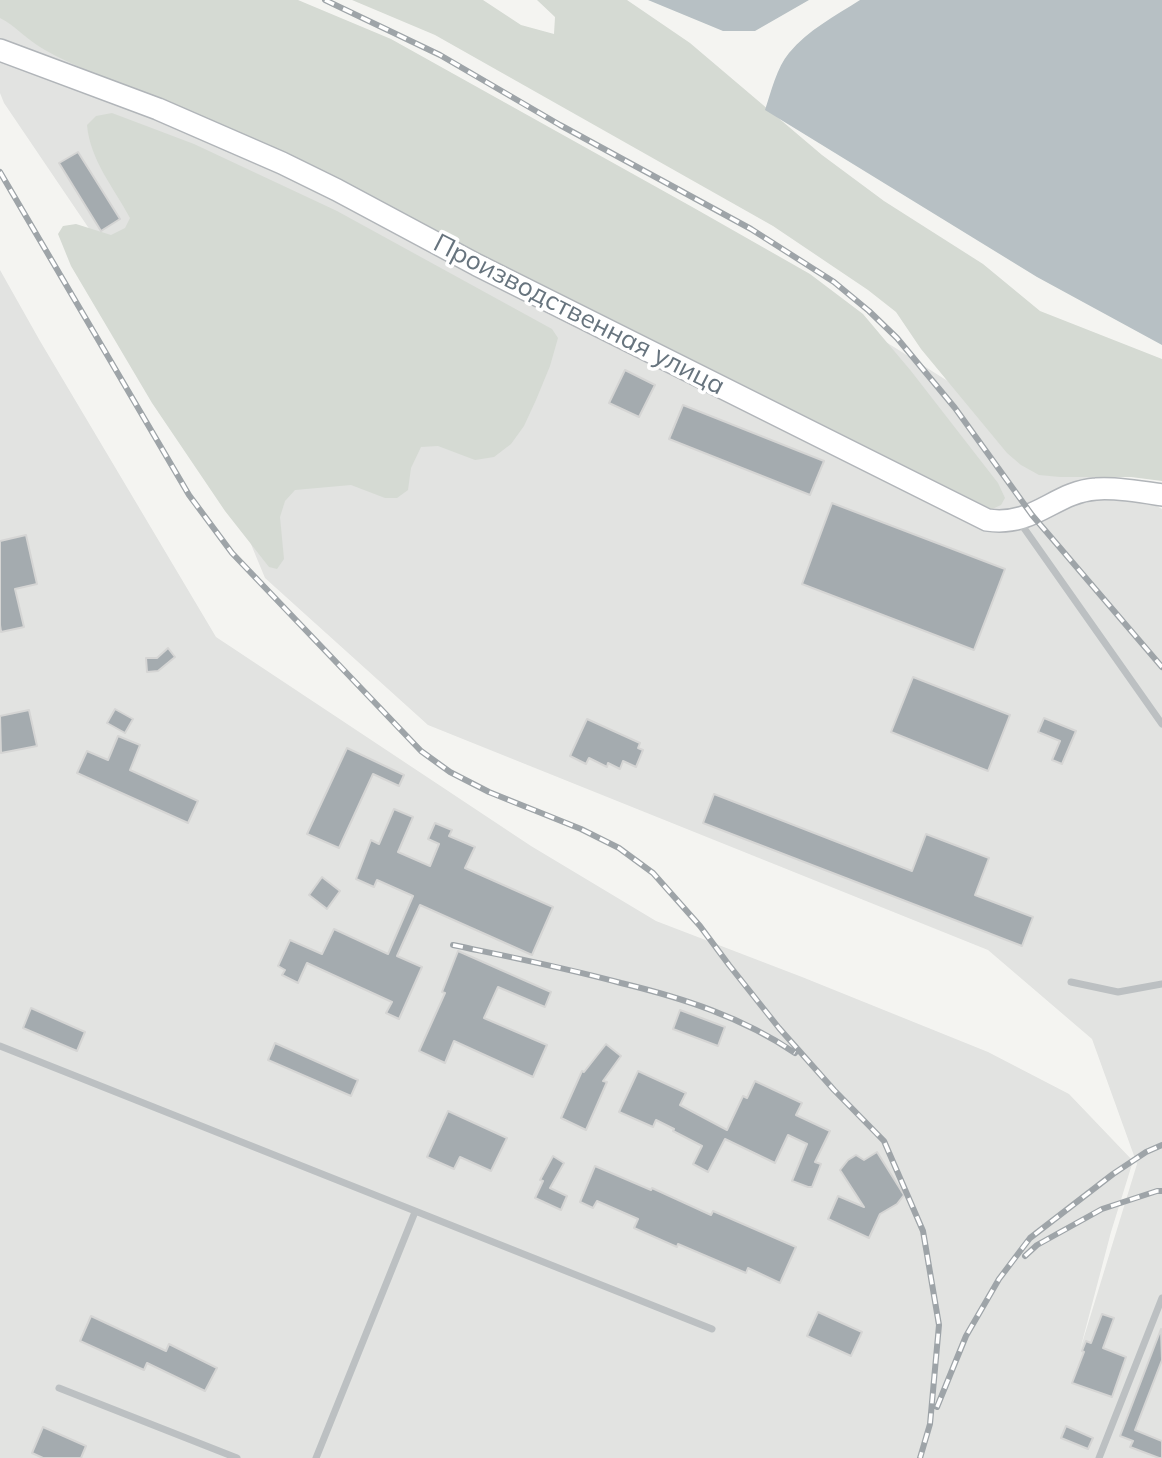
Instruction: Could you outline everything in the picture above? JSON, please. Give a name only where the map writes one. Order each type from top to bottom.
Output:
[{"type":"street","name":"Производственная улица","points":[[0,50],[158,109],[270,157],[477,265],[987,520],[1002,522],[1018,519],[1074,494],[1096,489],[1162,495]]},
{"type":"lane","points":[[1018,519],[1162,723]]},
{"type":"lane","points":[[1071,982],[1118,992],[1162,984]]},
{"type":"lane","points":[[0,1046],[712,1329]]},
{"type":"lane","points":[[316,1458],[415,1212]]},
{"type":"lane","points":[[1099,1458],[1162,1298]]},
{"type":"lane","points":[[59,1388],[237,1458]]},
{"type":"shaded area","points":[[0,0],[867,330],[1079,464],[1162,509],[1162,1458],[0,1458],[0,270],[216,637],[531,846],[656,921],[988,1052],[1069,1094],[1133,1161],[1080,1350],[1137,1164],[1092,1039],[988,950],[428,725],[265,578],[205,433],[111,261],[4,103],[0,93]]},
{"type":"shaded area","points":[[0,0],[298,0],[391,39],[810,274],[863,314],[998,483],[1005,498],[1001,505],[990,510],[130,88],[65,61],[0,18]]},
{"type":"shaded area","points":[[352,0],[483,0],[521,25],[554,34],[555,17],[537,0],[627,0],[690,43],[822,155],[884,201],[983,264],[1040,311],[1162,359],[1162,481],[1131,477],[1039,475],[1021,465],[1007,453],[921,349],[896,312],[868,290],[773,226],[435,35]]},
{"type":"shaded area","points":[[648,0],[809,0],[755,31],[723,31]]},
{"type":"shaded area","points":[[860,0],[1162,0],[1162,345],[1037,277],[765,110],[778,72],[789,53],[813,30]]},
{"type":"shaded area","points":[[112,113],[194,144],[337,211],[552,329],[558,338],[550,366],[524,426],[511,444],[494,457],[475,460],[438,446],[421,447],[411,468],[408,490],[397,498],[385,498],[351,485],[295,490],[285,501],[280,517],[284,559],[277,569],[269,567],[225,511],[152,403],[71,266],[58,234],[63,226],[76,224],[111,235],[125,228],[130,218],[98,162],[89,138],[87,125],[96,116]]},
{"type":"building","points":[[78,152],[120,219],[101,231],[59,163]]},
{"type":"building","points":[[625,370],[655,385],[639,417],[609,403]]},
{"type":"building","points":[[683,405],[824,461],[810,495],[669,439]]},
{"type":"building","points":[[832,503],[1005,569],[974,650],[802,584]]},
{"type":"building","points":[[26,535],[37,584],[15,589],[24,627],[1,632],[0,541]]},
{"type":"building","points":[[168,648],[175,657],[158,671],[147,672],[146,658],[157,658]]},
{"type":"building","points":[[913,677],[1010,715],[988,771],[891,732]]},
{"type":"building","points":[[115,709],[133,719],[125,733],[107,723]]},
{"type":"building","points":[[29,710],[37,746],[1,753],[0,716]]},
{"type":"building","points":[[1044,718],[1076,731],[1062,764],[1052,760],[1060,741],[1038,732]]},
{"type":"building","points":[[587,719],[640,743],[638,748],[643,750],[636,767],[623,761],[620,769],[608,763],[607,767],[589,758],[586,764],[570,756]]},
{"type":"building","points":[[118,736],[140,745],[130,770],[198,801],[188,823],[77,773],[87,751],[108,760]]},
{"type":"building","points":[[347,748],[404,775],[399,786],[373,774],[339,848],[307,834]]},
{"type":"building","points":[[714,794],[912,871],[926,834],[989,858],[975,895],[1033,917],[1022,946],[703,823]]},
{"type":"building","points":[[394,809],[413,817],[398,852],[430,866],[439,844],[428,839],[435,823],[452,830],[449,836],[475,847],[465,868],[553,907],[532,955],[420,905],[397,956],[422,967],[399,1019],[386,1013],[392,1002],[307,963],[298,983],[282,975],[285,970],[278,966],[290,940],[322,954],[334,929],[388,954],[413,896],[377,880],[374,887],[356,879],[371,840],[379,844]]},
{"type":"building","points":[[322,877],[340,891],[327,909],[309,895]]},
{"type":"building","points":[[458,951],[551,992],[545,1007],[498,987],[484,1018],[547,1045],[533,1077],[454,1041],[445,1063],[419,1051],[445,993],[442,992]]},
{"type":"building","points":[[31,1008],[85,1032],[77,1051],[23,1028]]},
{"type":"building","points":[[680,1010],[725,1027],[718,1046],[673,1029]]},
{"type":"building","points":[[275,1043],[358,1080],[351,1096],[268,1060]]},
{"type":"building","points":[[606,1044],[621,1056],[603,1081],[607,1082],[586,1130],[561,1118],[582,1071],[584,1072]]},
{"type":"building","points":[[638,1071],[686,1093],[680,1105],[727,1130],[743,1096],[747,1098],[755,1081],[802,1103],[796,1115],[830,1131],[815,1162],[821,1164],[812,1187],[792,1181],[807,1144],[788,1135],[775,1163],[725,1139],[708,1172],[693,1164],[702,1146],[656,1120],[653,1127],[619,1112]]},
{"type":"building","points":[[448,1111],[507,1138],[491,1171],[460,1157],[454,1169],[427,1157]]},
{"type":"building","points":[[877,1152],[904,1195],[897,1204],[880,1214],[869,1238],[828,1219],[838,1196],[864,1207],[840,1170],[856,1155],[864,1160]]},
{"type":"building","points":[[553,1156],[564,1163],[550,1188],[567,1196],[561,1210],[535,1198],[543,1181],[540,1180]]},
{"type":"building","points":[[595,1166],[711,1215],[713,1211],[796,1247],[780,1283],[748,1268],[746,1273],[634,1228],[638,1219],[597,1201],[593,1208],[580,1202]]},
{"type":"building","points":[[818,1312],[862,1332],[851,1356],[807,1336]]},
{"type":"building","points":[[1102,1314],[1114,1318],[1103,1348],[1126,1357],[1112,1397],[1072,1383],[1086,1341],[1091,1343]]},
{"type":"building","points":[[91,1316],[166,1351],[169,1344],[217,1368],[205,1391],[147,1363],[144,1370],[80,1341]]},
{"type":"building","points":[[1161,1329],[1162,1360],[1135,1430],[1162,1441],[1162,1458],[1159,1458],[1130,1447],[1133,1441],[1120,1436]]},
{"type":"building","points":[[1066,1426],[1093,1438],[1088,1449],[1061,1438]]},
{"type":"building","points":[[43,1427],[86,1446],[81,1458],[43,1458],[32,1453]]},
{"type":"railway","points":[[325,0],[440,55],[560,125],[751,229],[834,282],[897,338],[955,408],[1032,515],[1162,667]]},
{"type":"railway","points":[[0,172],[189,495],[232,553],[421,751],[450,772],[489,792],[581,829],[619,848],[653,873],[700,926],[779,1028],[884,1141],[923,1231],[939,1325],[930,1424],[920,1458]]},
{"type":"railway","points":[[453,945],[580,972],[689,1002],[754,1029],[795,1053]]},
{"type":"railway","points":[[937,1407],[966,1336],[999,1279],[1030,1238],[1113,1174],[1146,1152],[1162,1145]]},
{"type":"railway","points":[[1025,1256],[1037,1245],[1102,1209],[1162,1191]]}]
